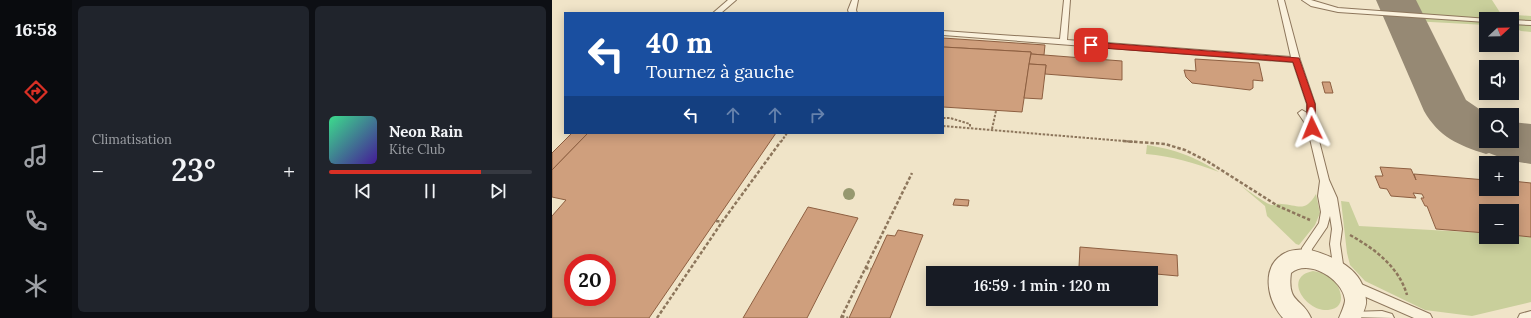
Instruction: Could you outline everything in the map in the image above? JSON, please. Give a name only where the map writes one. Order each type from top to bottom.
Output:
[{"type":"street","points":[[1298,317],[1282,297],[1279,290],[1279,277],[1284,266],[1288,262],[1306,258],[1326,263],[1344,278],[1353,291],[1355,304],[1350,317]]},
{"type":"lane","points":[[718,12],[732,0]]},
{"type":"lane","points":[[853,12],[855,0]]},
{"type":"lane","points":[[1063,43],[1067,0]]},
{"type":"lane","points":[[1281,0],[1296,60],[1311,104],[1311,125],[1324,180],[1332,198],[1337,230],[1335,244],[1344,278],[1426,318]]},
{"type":"lane","points":[[1306,0],[1320,6],[1338,10],[1479,20]]},
{"type":"lane","points":[[1519,22],[1531,23]]},
{"type":"lane","points":[[944,33],[1296,60]]},
{"type":"lane","points":[[1302,113],[1311,125]]},
{"type":"lane","points":[[1306,258],[1307,248],[1324,224],[1326,212],[1323,196],[1324,180]]},
{"type":"lane","points":[[1350,317],[1382,316],[1388,318]]},
{"type":"lane","points":[[1524,318],[1531,316]]},
{"type":"path","points":[[992,129],[996,111]]},
{"type":"path","points":[[944,118],[950,118],[970,124],[970,128]]},
{"type":"path","points":[[944,126],[1165,144],[1190,152],[1210,163],[1290,214],[1317,222]]},
{"type":"path","points":[[657,318],[722,222],[786,134]]},
{"type":"path","points":[[848,318],[841,317],[912,173]]},
{"type":"path","points":[[716,221],[722,222]]},
{"type":"path","points":[[1348,234],[1372,248],[1387,261],[1398,276],[1406,291],[1407,297]]},
{"type":"path","points":[[865,268],[871,269]]},
{"type":"green space","points":[[1404,0],[1492,0],[1500,12],[1479,12],[1479,25],[1412,21]]},
{"type":"green space","points":[[1519,15],[1531,16],[1531,32],[1519,30]]},
{"type":"green space","points":[[1147,145],[1184,154],[1219,172],[1183,160],[1146,154]]},
{"type":"green space","points":[[1240,185],[1272,205],[1280,204],[1305,206],[1316,194],[1320,213],[1315,225],[1299,245],[1296,244],[1267,216],[1265,206]]},
{"type":"green space","points":[[1341,201],[1349,202],[1359,226],[1479,233],[1479,244],[1519,244],[1519,236],[1531,237],[1531,302],[1472,316],[1425,310],[1365,281],[1350,265],[1347,253]]},
{"type":"green space","points":[[1313,271],[1328,275],[1339,289],[1341,300],[1339,305],[1335,308],[1328,310],[1312,306],[1301,294],[1298,287],[1299,280],[1304,274]]},
{"type":"building","points":[[944,38],[1045,45],[1044,55],[1031,54],[1031,52],[944,47]]},
{"type":"building","points":[[944,47],[1031,52],[1022,112],[944,107]]},
{"type":"building","points":[[1031,54],[1122,61],[1122,80],[1045,74],[1046,65],[1029,64]]},
{"type":"building","points":[[1195,59],[1259,63],[1263,81],[1253,80],[1253,88],[1250,90],[1192,83],[1186,77],[1184,70],[1196,71]]},
{"type":"building","points":[[1029,64],[1046,65],[1042,99],[1024,98]]},
{"type":"building","points":[[1322,82],[1330,82],[1333,93],[1325,93]]},
{"type":"building","points":[[571,134],[587,134],[552,170],[552,153]]},
{"type":"building","points":[[587,134],[775,134],[649,318],[552,318],[552,216],[566,200],[552,197],[552,170]]},
{"type":"building","points":[[1380,167],[1411,169],[1416,180],[1414,174],[1479,179],[1479,196],[1519,196],[1519,182],[1531,183],[1531,237],[1519,236],[1519,204],[1479,204],[1479,232],[1436,229],[1427,206],[1425,206],[1421,198],[1424,198],[1422,194],[1413,193],[1416,198],[1391,196],[1387,189],[1380,188],[1375,176],[1383,176]]},
{"type":"building","points":[[955,199],[969,200],[968,206],[953,205]]},
{"type":"building","points":[[808,207],[858,218],[807,318],[743,318]]},
{"type":"building","points":[[898,230],[923,235],[890,318],[849,318],[887,235],[895,236]]},
{"type":"building","points":[[1080,247],[1177,255],[1178,276],[1158,274],[1158,266],[1079,266]]},
{"type":"taxiway","points":[[1396,0],[1448,111],[1456,119],[1479,132]]},
{"type":"taxiway","points":[[1519,142],[1531,144]]},
{"type":"route","points":[[1091,45],[1296,60],[1311,104],[1312,128]]}]
